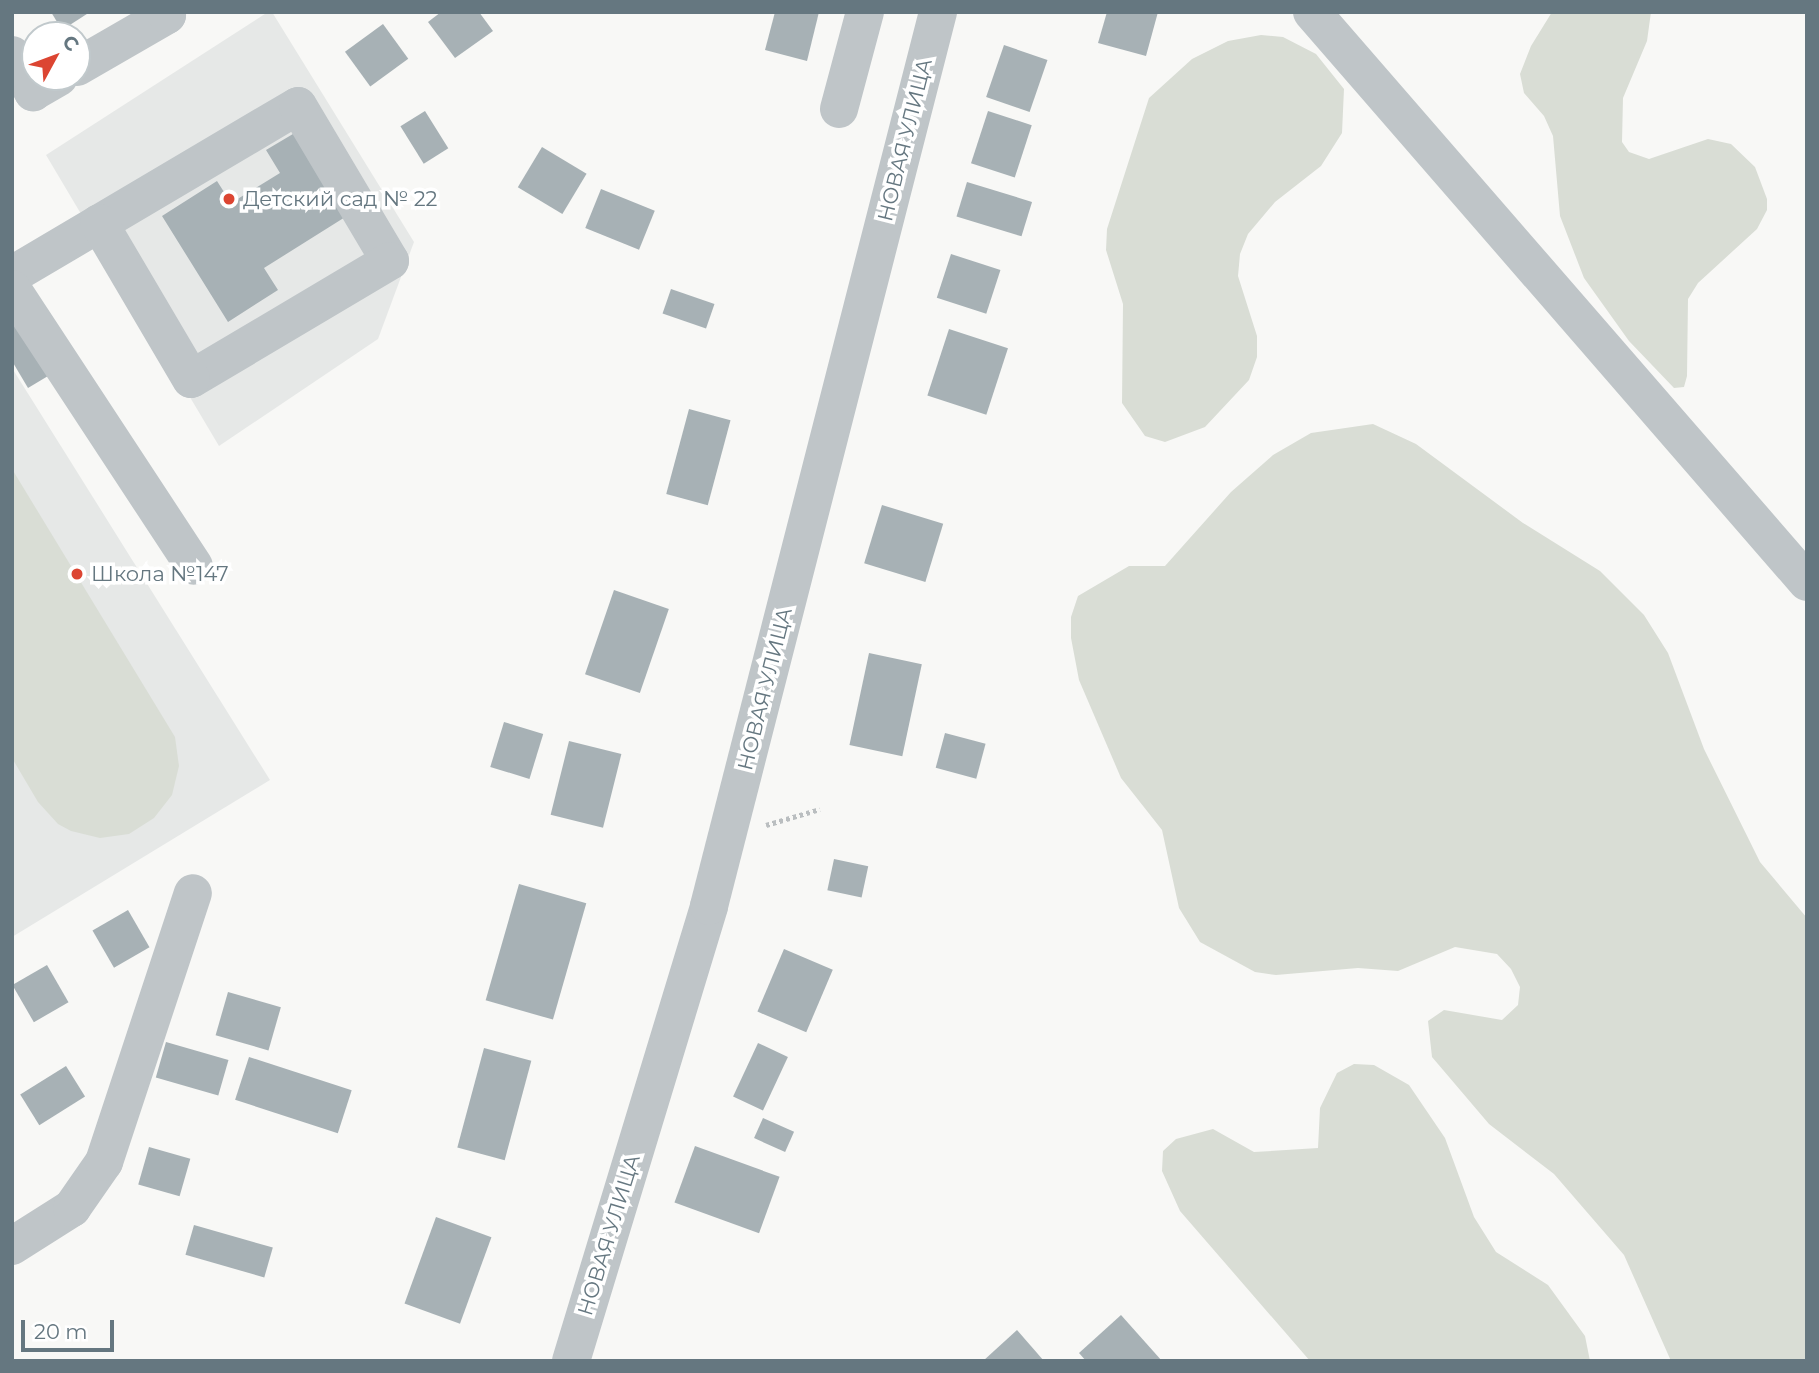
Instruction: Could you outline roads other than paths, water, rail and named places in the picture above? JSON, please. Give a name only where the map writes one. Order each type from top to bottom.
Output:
[{"type":"street","points":[[91,59],[167,15],[165,12]]},
{"type":"street","points":[[839,108],[865,12]]},
{"type":"street","name":"НОВАЯ УЛИЦА","points":[[571,1361],[709,906],[938,12]]},
{"type":"street","points":[[1312,12],[1807,582]]},
{"type":"street","points":[[12,55],[21,71]]},
{"type":"street","points":[[12,275],[99,223],[299,106],[390,261],[191,379],[99,223]]},
{"type":"street","points":[[12,289],[194,566]]},
{"type":"street","points":[[12,1246],[72,1208],[104,1162],[193,893]]},
{"type":"place","name":"Детский сад № 22","points":[[229,199]]},
{"type":"place","name":"Школа №147","points":[[77,574]]}]
